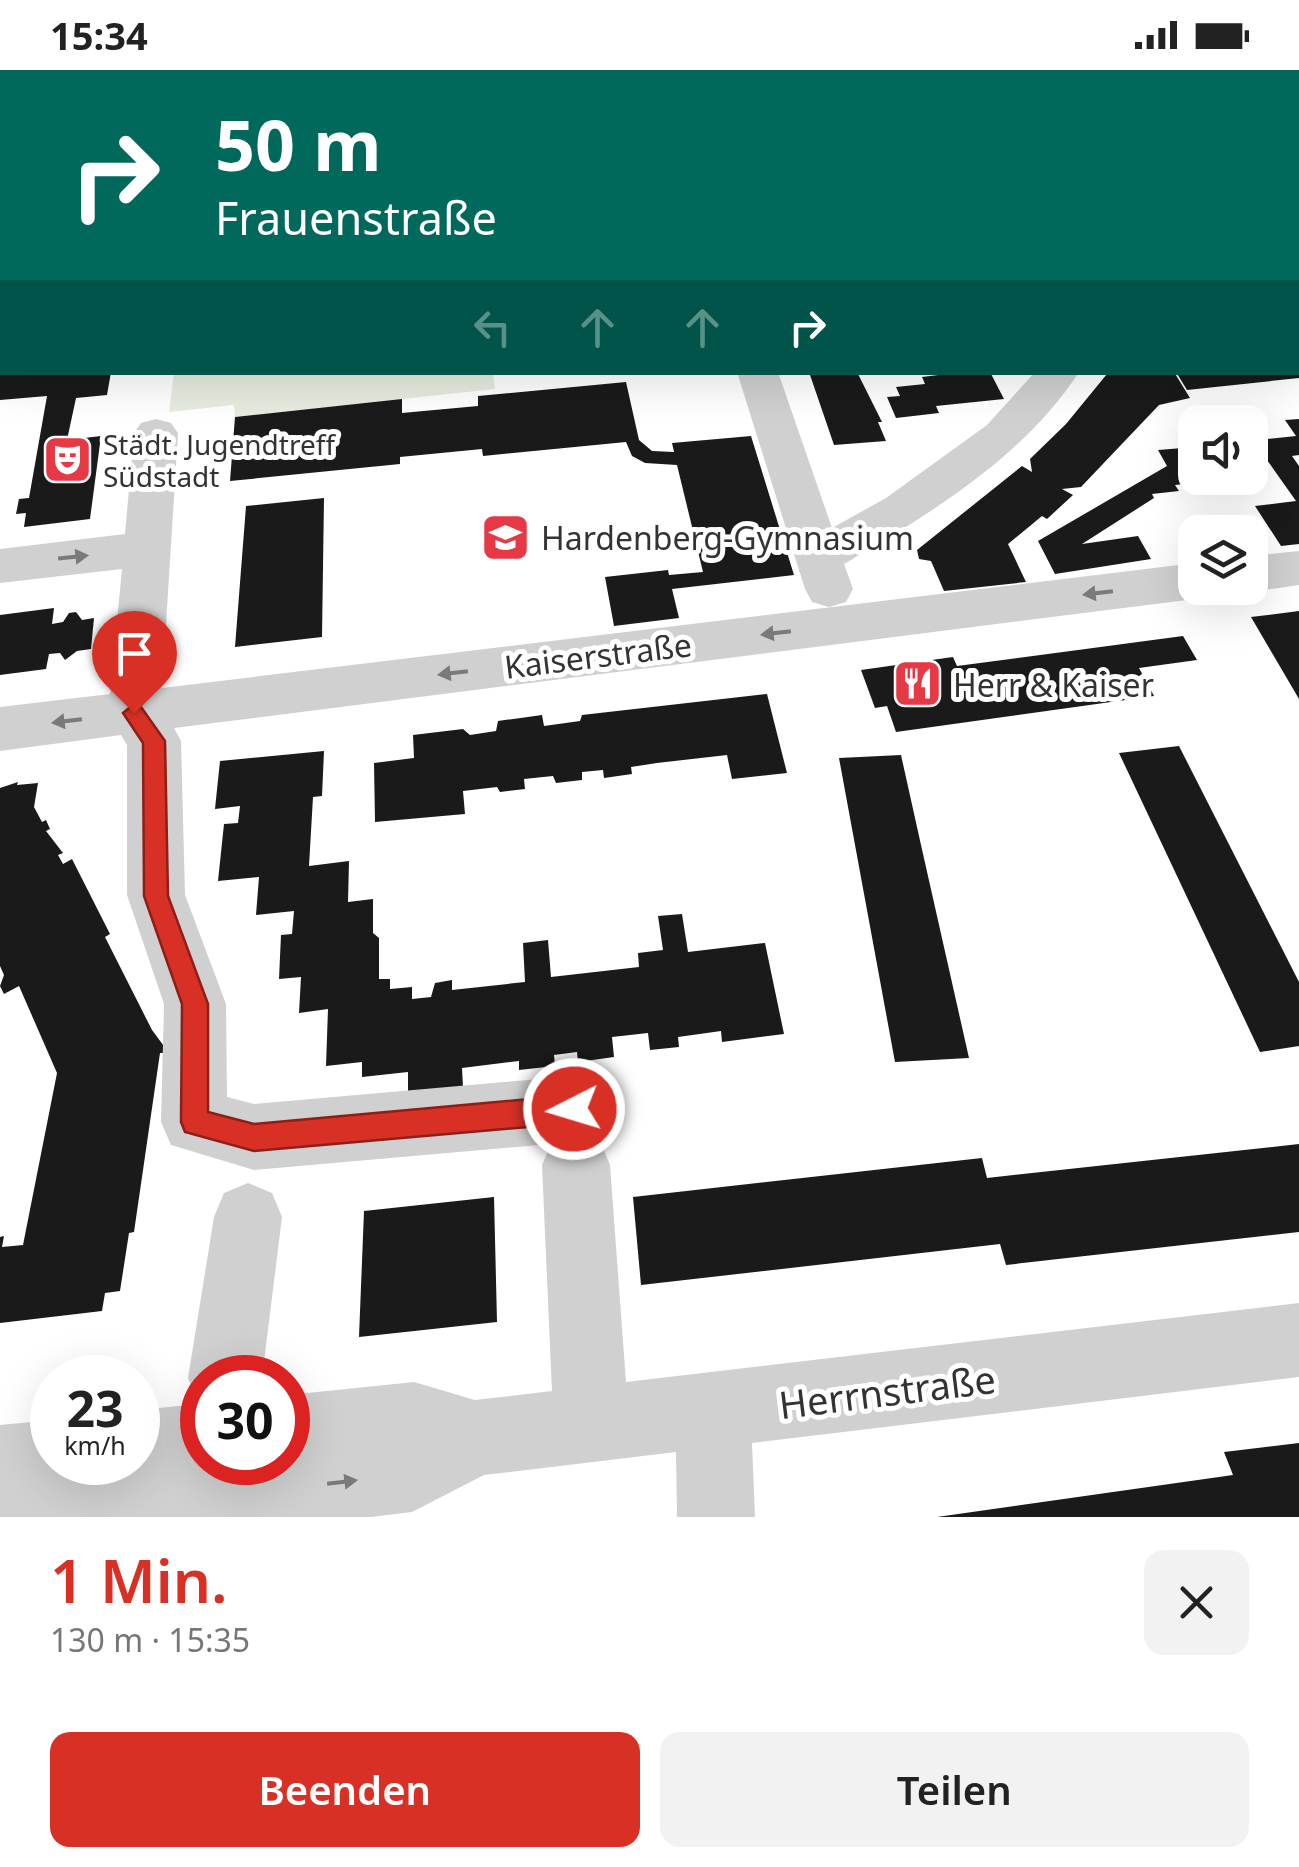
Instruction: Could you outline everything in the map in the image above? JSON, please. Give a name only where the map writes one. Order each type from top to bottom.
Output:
[{"type":"street","points":[[758,375],[842,625]]},
{"type":"street","points":[[819,557],[902,509],[1002,435],[1056,375]]},
{"type":"street","points":[[156,433],[134,713],[154,741],[156,896],[195,1004],[194,1122],[254,1137],[575,1137],[591,1424]]},
{"type":"street","points":[[0,566],[146,549]]},
{"type":"street","points":[[1268,572],[1299,568]]},
{"type":"street","name":"Kaiserstraße","points":[[0,729],[1178,582]]},
{"type":"street","points":[[227,1355],[248,1217]]},
{"type":"street","name":"Herrnstraße","points":[[0,1516],[245,1494],[412,1473],[475,1438],[1299,1340]]},
{"type":"street","points":[[713,1412],[716,1517]]},
{"type":"street","name":"Herrnstraße","points":[[310,1431],[414,1420],[475,1438]]},
{"type":"street","points":[[0,1464],[30,1461]]},
{"type":"shaded area","points":[[174,375],[493,375],[495,389],[235,417],[234,405],[169,412]]},
{"type":"building","points":[[0,375],[110,375],[107,395],[76,398],[67,440],[101,436],[90,519],[24,527],[26,513],[16,514],[19,499],[29,498],[47,396],[0,400]]},
{"type":"building","points":[[810,375],[858,375],[882,422],[878,422],[886,441],[834,445]]},
{"type":"building","points":[[992,375],[1004,399],[936,406],[939,413],[896,418],[887,397],[900,396],[896,387],[925,384],[922,377]]},
{"type":"building","points":[[1106,375],[1176,375],[1190,398],[1159,405],[1081,487],[1062,489],[1073,495],[1047,519],[1042,516],[1008,544],[1026,582],[944,591],[931,561],[919,559],[917,550],[1022,466],[1032,472],[1030,459],[1066,424]]},
{"type":"building","points":[[1178,375],[1299,375],[1299,378],[1187,390]]},
{"type":"building","points":[[626,382],[639,440],[652,451],[674,452],[672,443],[751,436],[794,575],[672,589],[679,618],[614,626],[605,577],[668,570],[669,575],[703,572],[677,465],[645,463],[632,456],[626,442],[483,456],[482,449],[400,457],[400,464],[230,481],[235,417],[402,399],[402,413],[478,406],[478,396]]},
{"type":"building","points":[[1299,419],[1299,455],[1292,456],[1299,466],[1299,544],[1281,546],[1268,526],[1268,515],[1261,515],[1255,506],[1296,501],[1268,461],[1268,439],[1296,436],[1285,420]]},
{"type":"building","points":[[1178,448],[1178,491],[1152,494],[1154,498],[1082,544],[1138,536],[1151,559],[1055,574],[1038,541],[1167,466],[1158,450]]},
{"type":"building","points":[[324,498],[322,637],[235,647],[246,506]]},
{"type":"building","points":[[54,608],[52,624],[63,622],[69,613],[76,612],[82,620],[94,618],[91,649],[77,651],[65,660],[60,653],[49,654],[46,669],[0,675],[0,615]]},
{"type":"building","points":[[1299,611],[1299,699],[1251,617]]},
{"type":"building","points":[[1183,636],[1197,660],[1139,668],[1154,696],[896,732],[887,706],[875,708],[861,670],[953,657],[957,666]]},
{"type":"building","points":[[767,694],[787,773],[732,779],[727,755],[657,763],[631,767],[632,774],[604,778],[603,770],[582,772],[582,780],[556,783],[553,776],[524,779],[525,789],[463,791],[465,814],[375,822],[374,763],[414,758],[413,735],[463,729],[470,735],[496,731],[498,721],[542,715],[544,726],[580,721],[582,715]]},
{"type":"building","points":[[1179,746],[1299,982],[1299,1046],[1260,1052],[1119,753]]},
{"type":"building","points":[[324,751],[322,796],[313,797],[309,866],[349,861],[348,902],[373,899],[373,933],[379,938],[379,979],[390,979],[390,989],[412,987],[412,999],[431,997],[435,983],[452,980],[452,990],[525,982],[523,943],[548,940],[551,977],[639,967],[638,953],[663,950],[658,916],[682,914],[688,952],[765,943],[784,1034],[722,1042],[721,1031],[678,1037],[679,1047],[650,1050],[648,1033],[612,1037],[614,1057],[578,1062],[577,1052],[554,1055],[555,1066],[519,1070],[519,1061],[462,1068],[463,1087],[408,1093],[408,1072],[362,1077],[362,1062],[326,1066],[328,1009],[299,1013],[301,977],[279,979],[281,935],[292,934],[294,911],[256,915],[259,877],[218,881],[224,824],[238,823],[240,806],[215,809],[220,761]]},
{"type":"building","points":[[901,755],[969,1058],[895,1062],[839,758]]},
{"type":"building","points":[[18,782],[17,785],[38,783],[34,807],[42,822],[46,820],[50,829],[46,831],[63,853],[58,855],[63,864],[72,859],[110,934],[105,937],[152,1030],[169,1053],[160,1053],[134,1232],[129,1233],[120,1291],[105,1293],[102,1311],[0,1323],[0,1237],[4,1236],[2,1247],[23,1245],[57,1073],[19,986],[4,994],[0,986],[4,975],[0,966],[0,788]]},
{"type":"building","points":[[1299,1144],[1299,1232],[1006,1265],[1000,1244],[641,1285],[633,1197],[982,1158],[987,1178]]},
{"type":"building","points":[[494,1197],[497,1322],[359,1337],[364,1211]]},
{"type":"building","points":[[1299,1443],[1299,1517],[937,1517],[1233,1475],[1224,1452]]},
{"type":"place","name":"Städt. Jugendtreff Südstadt","points":[[68,460]]},
{"type":"place","name":"Hardenberg-Gymnasium","points":[[506,537]]},
{"type":"place","name":"Herr & Kaiser","points":[[918,684]]},
{"type":"route","points":[[134,713],[154,741],[156,896],[195,1004],[194,1122],[254,1137],[574,1109]]}]
